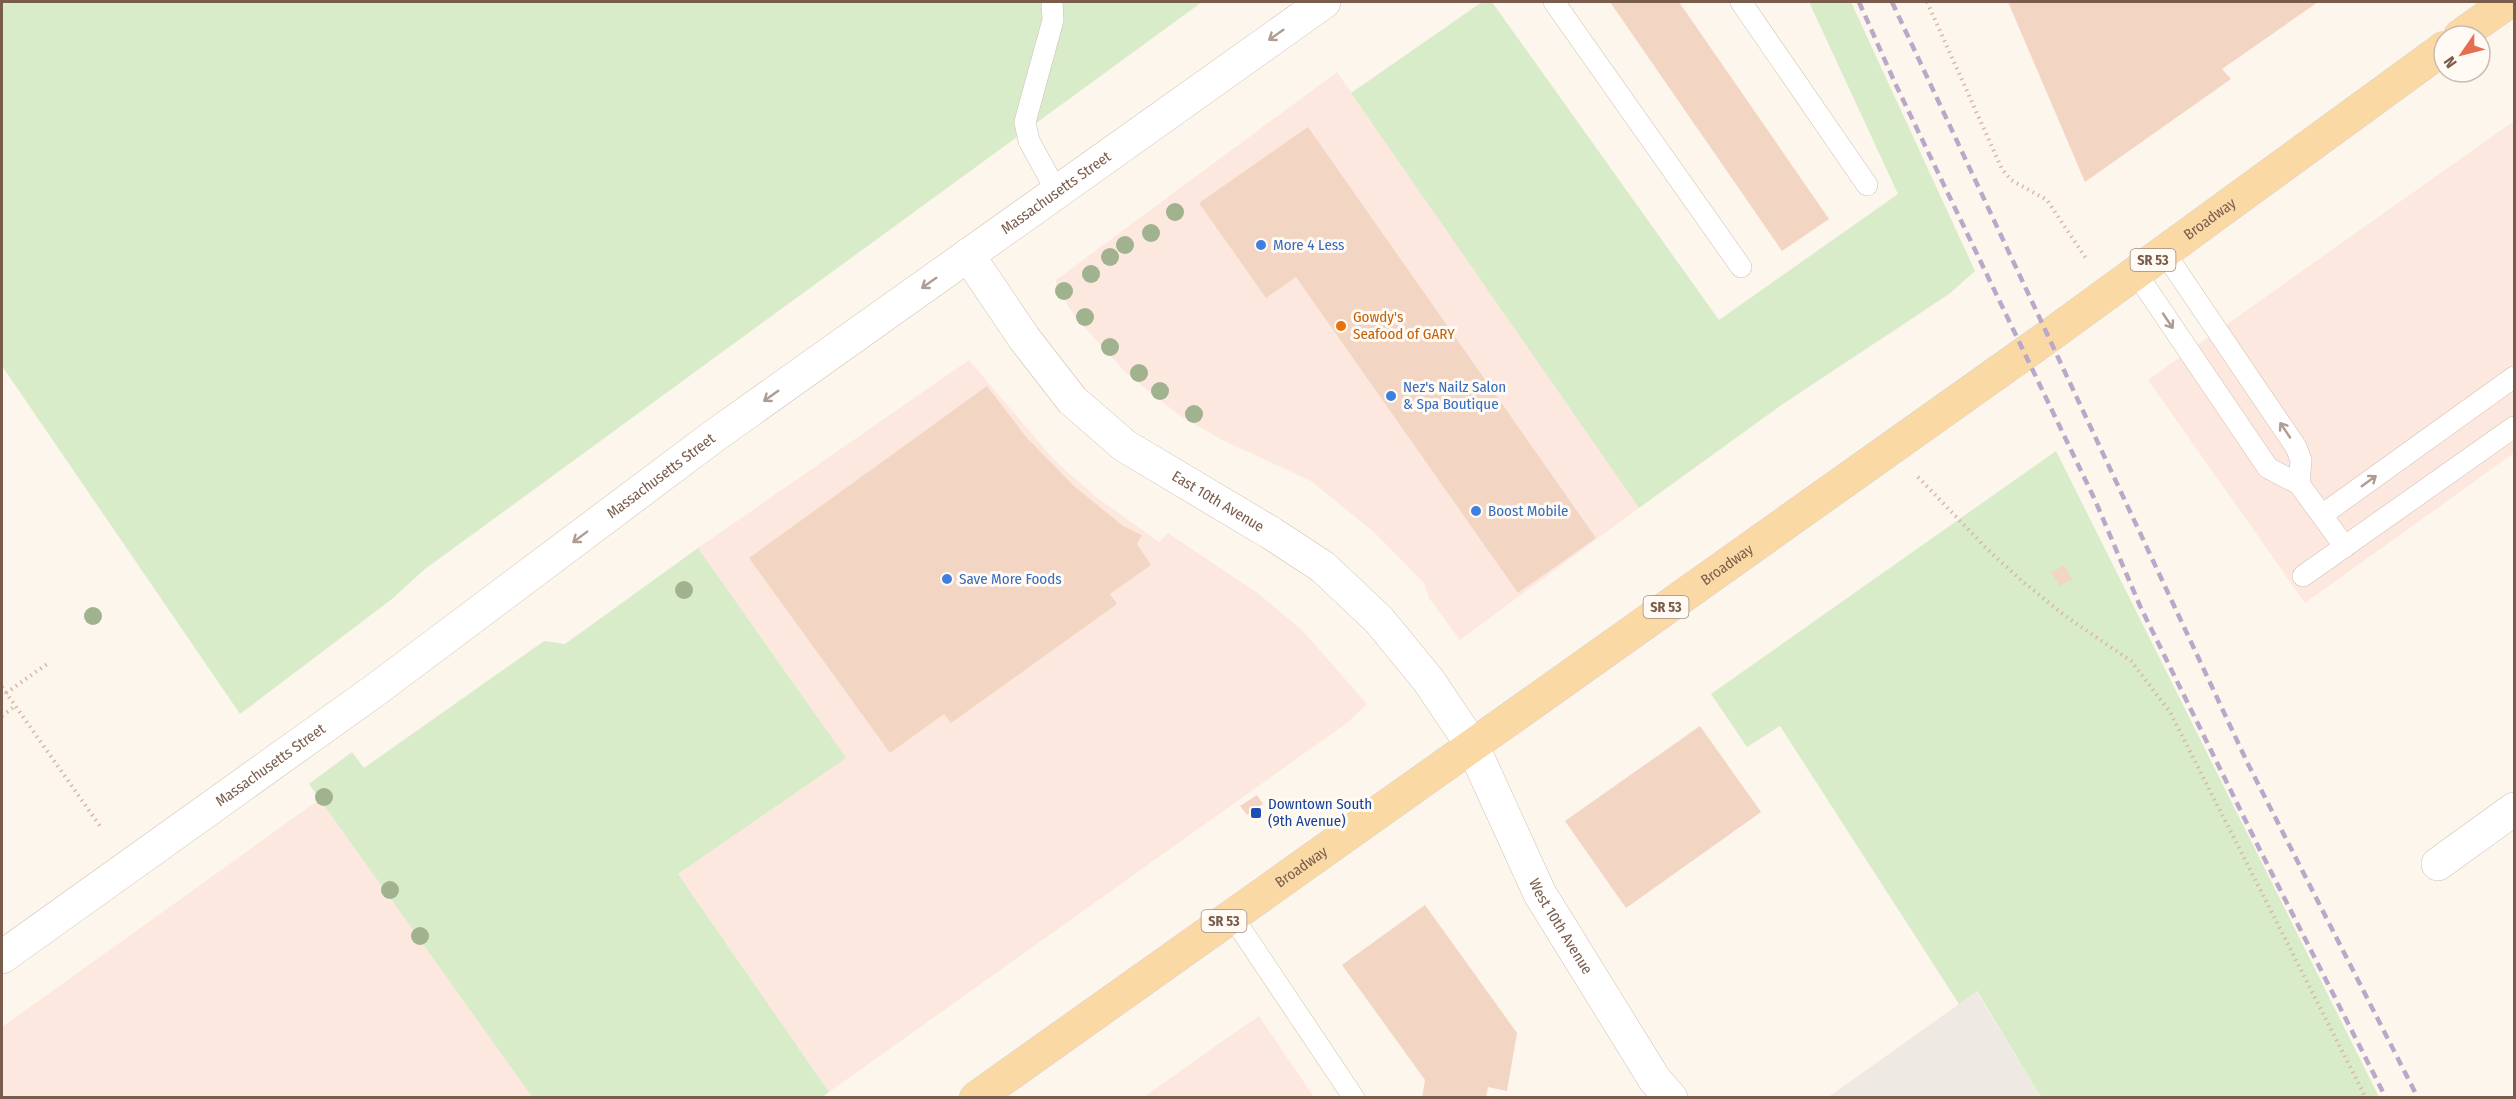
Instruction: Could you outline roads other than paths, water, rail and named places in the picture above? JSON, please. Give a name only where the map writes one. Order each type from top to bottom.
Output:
[{"type":"main road","points":[[2477,24],[2508,2]]},
{"type":"main road","name":"Broadway","points":[[976,1098],[2136,273],[2432,57]]},
{"type":"street","name":"Massachusetts Street","points":[[2,957],[374,690],[714,436],[1324,2]]},
{"type":"street","name":"East 10th Avenue","points":[[968,255],[1024,338],[1072,400],[1125,446],[1271,532],[1323,567],[1379,620],[1429,681],[1472,745]]},
{"type":"street","name":"West 10th Avenue","points":[[1472,745],[1540,894],[1655,1080],[1671,1098]]},
{"type":"street","points":[[2438,864],[2514,809]]},
{"type":"lane","points":[[1052,2],[1053,20],[1025,122],[1029,141],[1056,192]]},
{"type":"lane","points":[[1554,2],[1741,267]]},
{"type":"lane","points":[[1741,2],[1867,185]]},
{"type":"lane","points":[[2164,252],[2296,447],[2301,460],[2299,484]]},
{"type":"lane","points":[[2136,273],[2268,468],[2299,484],[2345,547]]},
{"type":"lane","points":[[2322,515],[2514,376]]},
{"type":"lane","points":[[2303,576],[2514,427]]},
{"type":"lane","points":[[1232,916],[1354,1098]]},
{"type":"railway","points":[[1859,2],[1895,83],[2095,500],[2140,606],[2386,1098]]},
{"type":"railway","points":[[1892,2],[2248,764],[2418,1098]]},
{"type":"place","name":"More 4 Less","points":[[1261,245]]},
{"type":"place","name":"Gowdy's Seafood of GARY","points":[[1341,326]]},
{"type":"place","name":"Nez's Nailz Salon & Spa Boutique","points":[[1391,396]]},
{"type":"place","name":"Boost Mobile","points":[[1476,511]]},
{"type":"place","name":"Save More Foods","points":[[947,579]]},
{"type":"place","name":"Downtown South (9th Avenue)","points":[[1256,813]]}]
